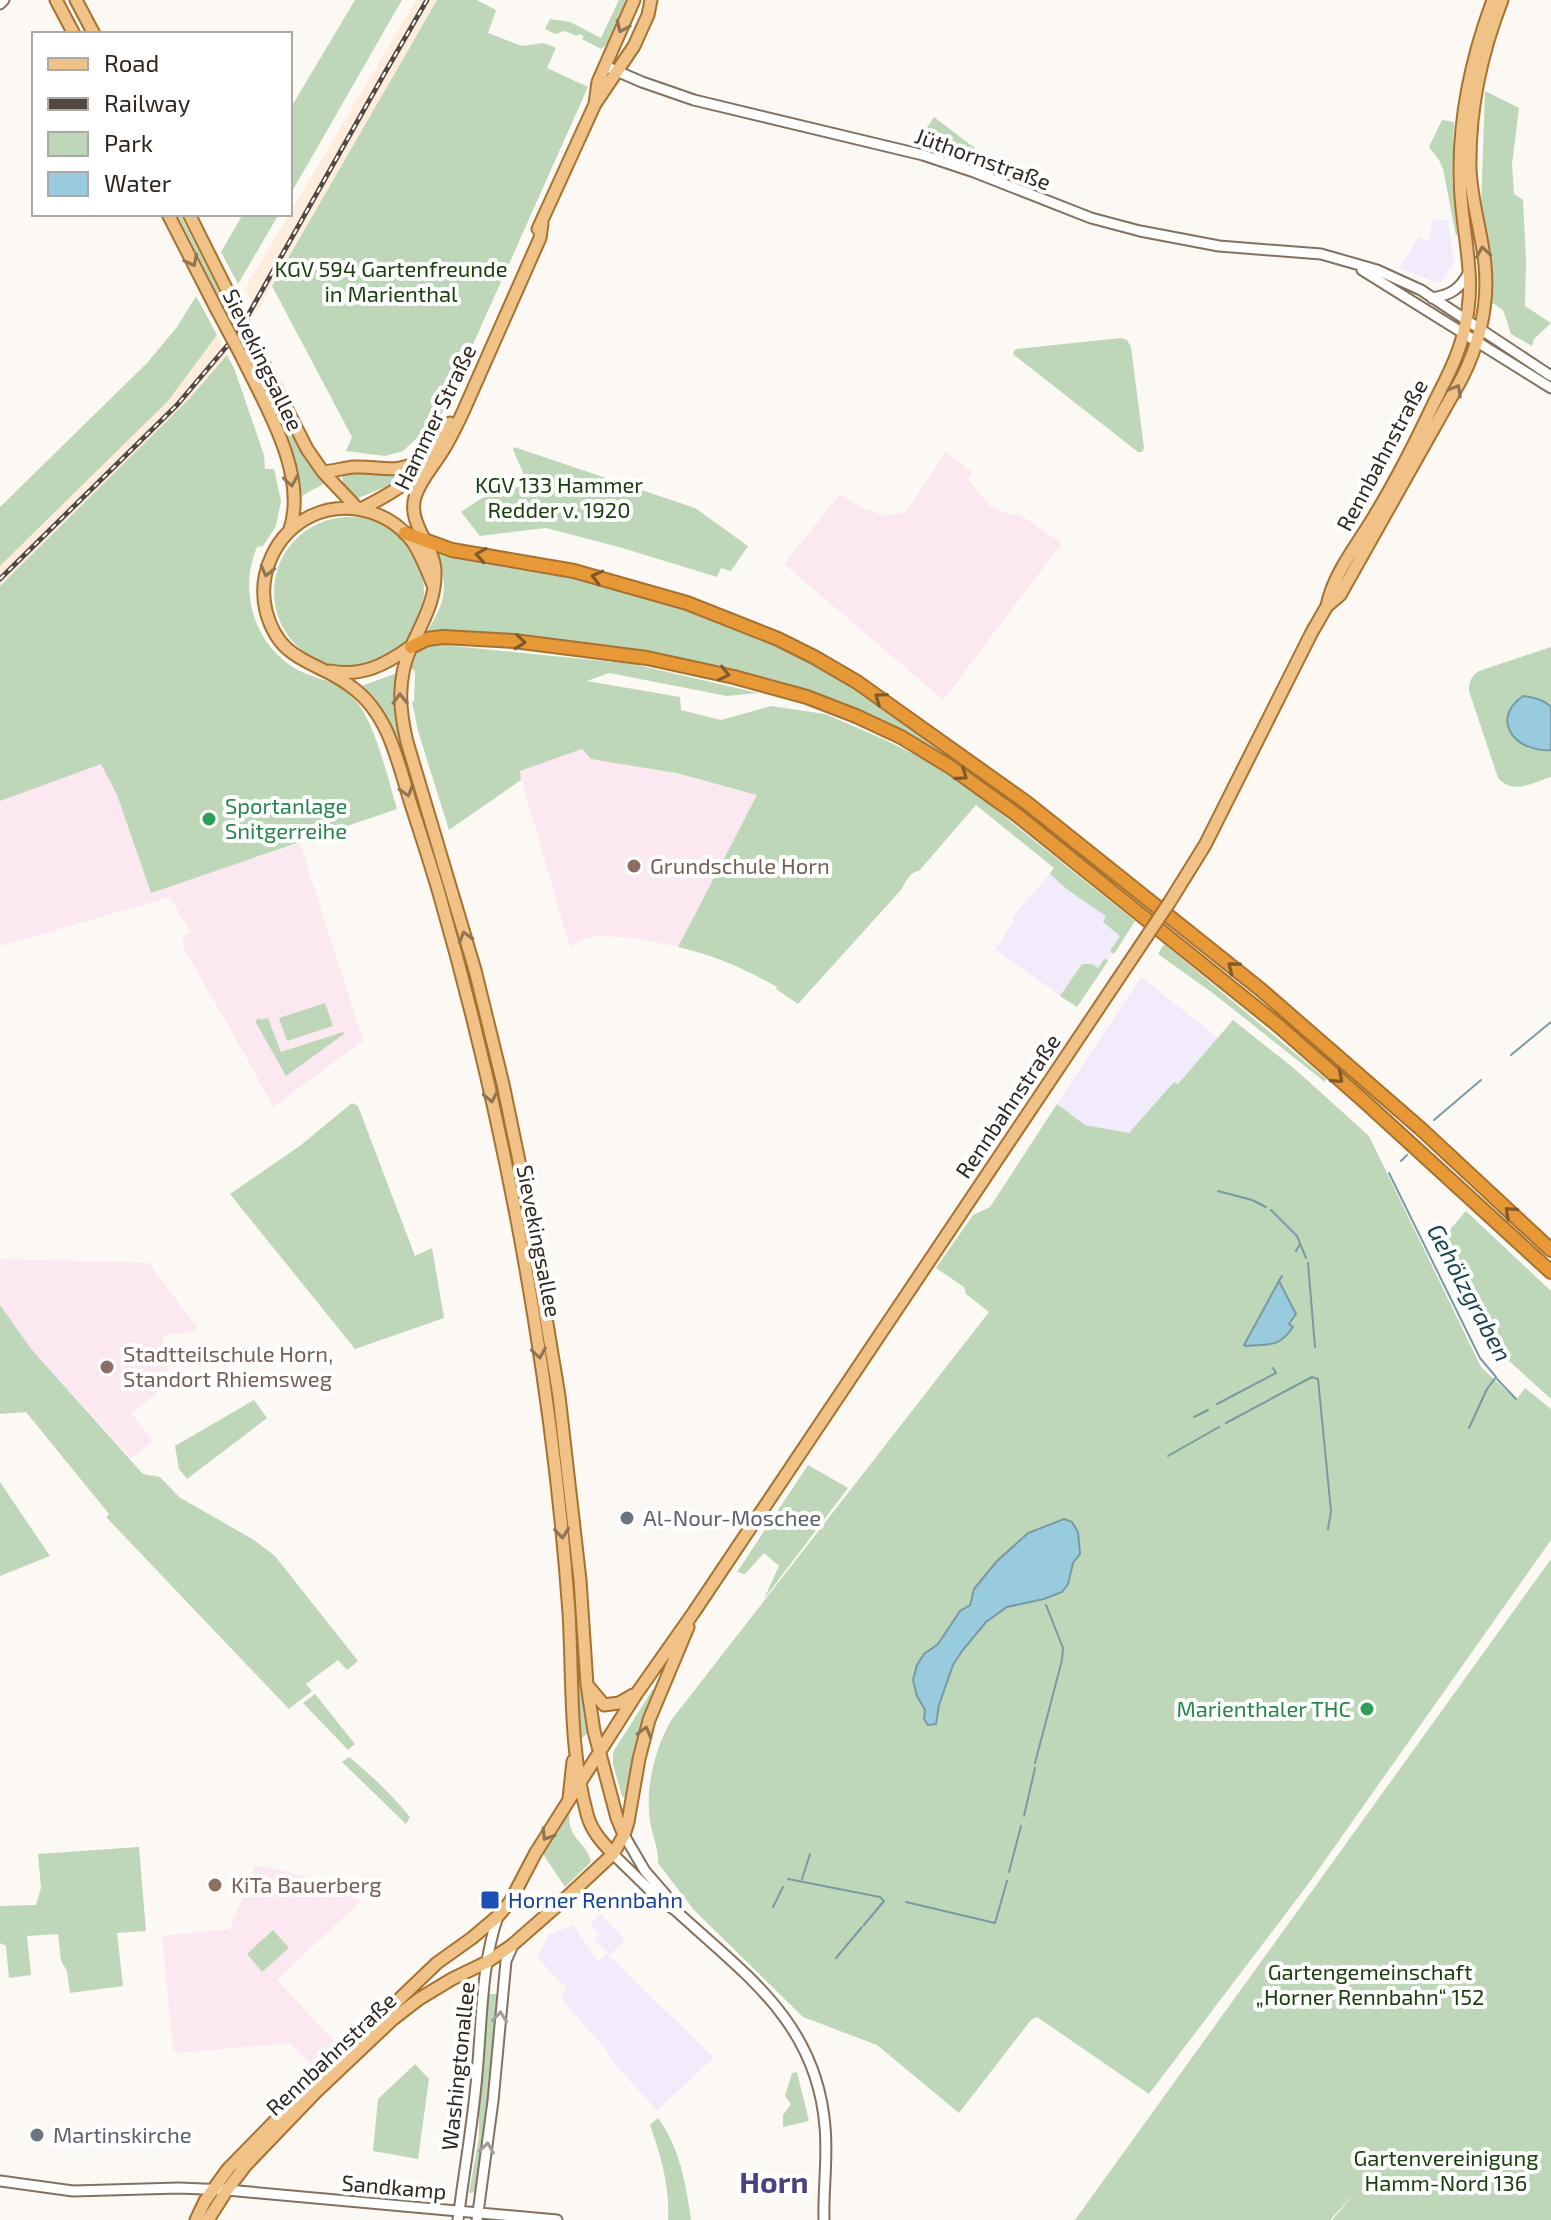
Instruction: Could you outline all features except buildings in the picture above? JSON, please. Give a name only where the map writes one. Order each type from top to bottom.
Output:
[{"type":"highway","points":[[405,533],[452,550],[574,571],[687,603],[799,648],[857,682],[1027,803],[1260,989],[1421,1129],[1551,1250]]},
{"type":"highway","points":[[411,647],[443,637],[514,641],[647,658],[807,697],[901,737],[952,768],[1017,815],[1251,1003],[1354,1091],[1551,1272]]},
{"type":"main road","points":[[56,0],[73,32]]},
{"type":"main road","points":[[76,0],[93,32]]},
{"type":"main road","name":"Hammer Straße","points":[[595,104],[596,90],[605,66],[634,0]]},
{"type":"main road","name":"Hammer Straße","points":[[359,509],[407,482],[451,421],[595,104],[634,46],[651,0]]},
{"type":"main road","points":[[1466,135],[1468,86],[1493,0]]},
{"type":"main road","points":[[1466,135],[1481,64],[1502,0]]},
{"type":"main road","name":"Rennbahnstraße","points":[[196,2220],[212,2189],[236,2159],[437,1963],[472,1938],[510,1902],[535,1854],[637,1693],[1149,933],[1205,845],[1327,606],[1330,589],[1382,504],[1420,433],[1463,334],[1471,269],[1461,197],[1466,135]]},
{"type":"main road","name":"Rennbahnstraße","points":[[1327,606],[1340,595],[1462,378],[1478,343],[1485,308],[1485,265],[1466,135]]},
{"type":"main road","name":"Sievekingsallee","points":[[169,216],[278,433],[288,462],[294,511],[289,531]]},
{"type":"main road","name":"Sievekingsallee","points":[[190,216],[307,449],[323,472],[359,509]]},
{"type":"main road","name":"Hammer Straße","points":[[433,586],[435,566],[414,516],[415,497],[463,412],[540,238],[542,224]]},
{"type":"main road","points":[[323,472],[355,467],[396,470],[427,458]]},
{"type":"main road","name":"Sievekingsallee","points":[[613,1854],[591,1825],[575,1750],[569,1613],[540,1354],[514,1206],[469,1001],[397,757],[379,718],[372,706],[352,687],[296,656],[284,645],[266,608],[264,591],[267,567],[278,544],[299,523],[335,509],[359,509],[388,520],[405,533],[417,549],[433,586],[427,616],[411,647],[401,677],[401,717],[475,970],[503,1084],[531,1222],[566,1454],[580,1580],[587,1685],[599,1754],[624,1835]]},
{"type":"main road","points":[[322,670],[346,673],[372,669],[411,647]]},
{"type":"main road","points":[[553,1455],[566,1454]]},
{"type":"main road","name":"Rennbahnstraße","points":[[208,2220],[246,2165],[392,2020],[419,1999],[512,1945],[613,1854],[624,1835],[631,1809],[649,1720],[694,1612]]},
{"type":"main road","points":[[587,1685],[604,1705],[619,1703],[637,1693]]},
{"type":"main road","points":[[569,1800],[575,1750]]},
{"type":"main road","points":[[581,1782],[595,1780],[610,1795]]},
{"type":"street","name":"Jüthornstraße","points":[[605,66],[694,100],[923,155],[1067,209],[1140,231],[1211,245],[1321,254],[1393,277],[1432,298],[1551,376]]},
{"type":"street","name":"Jüthornstraße","points":[[1352,264],[1551,388]]},
{"type":"street","points":[[1432,298],[1458,289],[1471,269]]},
{"type":"street","points":[[624,1835],[641,1865],[675,1910]]},
{"type":"street","points":[[613,1854],[773,2002],[804,2047],[816,2078],[826,2129],[824,2220]]},
{"type":"street","name":"Washingtonallee","points":[[458,2215],[474,2104],[487,1962],[498,1916]]},
{"type":"street","name":"Washingtonallee","points":[[477,2216],[493,2101],[506,1961],[512,1945]]},
{"type":"street","name":"Sandkamp","points":[[0,2181],[73,2191],[227,2190],[458,2215],[557,2220]]},
{"type":"shaded area","points":[[416,0],[437,0],[257,311],[245,289],[288,216],[292,216],[292,210]]},
{"type":"shaded area","points":[[1448,220],[1454,263],[1440,283],[1399,269],[1419,237],[1428,242],[1433,221]]},
{"type":"shaded area","points":[[217,335],[227,355],[211,374],[0,586],[0,566],[168,401]]},
{"type":"shaded area","points":[[946,452],[972,472],[968,480],[990,506],[1012,515],[1019,514],[1062,543],[943,700],[784,564],[840,494],[864,509],[885,516],[906,512]]},
{"type":"shaded area","name":"Grundschule Horn","points":[[583,749],[757,795],[678,947],[636,938],[598,936],[586,938],[570,947],[519,771]]},
{"type":"shaded area","points":[[101,763],[117,795],[151,893],[300,843],[363,1041],[273,1107],[184,949],[183,936],[190,932],[170,897],[0,946],[0,801]]},
{"type":"shaded area","points":[[1050,873],[1128,932],[1077,1007],[995,950],[1015,920],[1012,918]]},
{"type":"shaded area","points":[[1141,977],[1218,1038],[1129,1133],[1085,1125],[1057,1104]]},
{"type":"shaded area","name":"Stadtteilschule Horn, Standort Rhiemsweg","points":[[0,1259],[149,1263],[197,1327],[196,1330],[163,1336],[169,1384],[131,1413],[153,1441],[131,1458],[32,1350],[0,1305]]},
{"type":"shaded area","points":[[256,1865],[310,1879],[361,1901],[277,1980],[334,2041],[310,2064],[291,2043],[177,2053],[173,2049],[162,1936],[230,1929]]},
{"type":"shaded area","points":[[600,1914],[625,1939],[610,1955],[595,1939],[600,1934],[590,1924]]},
{"type":"shaded area","points":[[573,1925],[598,1961],[607,1954],[714,2058],[657,2110],[615,2065],[606,2050],[560,1997],[567,1989],[538,1958],[548,1935]]},
{"type":"green space","points":[[355,0],[402,0],[292,192],[292,106]]},
{"type":"green space","name":"KGV 594 Gartenfreunde in Marienthal","points":[[437,0],[477,0],[496,10],[488,33],[522,46],[544,43],[556,48],[547,68],[588,87],[441,416],[403,451],[385,456],[346,451],[352,437],[272,286]]},
{"type":"green space","points":[[619,0],[626,0],[606,45],[601,49],[582,39],[584,36],[579,34],[565,31],[555,34],[545,29],[550,19],[570,22],[601,38]]},
{"type":"green space","points":[[1485,91],[1519,108],[1512,164],[1514,194],[1523,200],[1525,306],[1551,323],[1534,339],[1532,346],[1511,334],[1503,310],[1491,302],[1493,291],[1481,207]]},
{"type":"green space","points":[[934,117],[997,165],[1000,170],[918,142]]},
{"type":"green space","points":[[1442,120],[1454,122],[1452,184],[1456,236],[1443,169],[1429,147]]},
{"type":"green space","points":[[178,216],[181,216],[220,293],[224,293],[313,466],[325,483],[300,497],[291,444],[265,385],[242,340],[237,340]]},
{"type":"green space","points":[[242,216],[278,216],[238,284],[221,252]]},
{"type":"green space","points":[[196,296],[217,335],[168,401],[0,566],[0,507],[147,363],[177,327]]},
{"type":"green space","points":[[1121,338],[1127,340],[1131,347],[1144,448],[1142,452],[1138,452],[1013,352],[1016,349]]},
{"type":"green space","points":[[227,355],[264,455],[265,469],[274,469],[281,501],[276,526],[263,546],[257,547],[251,565],[250,601],[255,618],[262,635],[286,662],[302,672],[341,687],[360,706],[379,749],[397,809],[151,893],[117,795],[101,764],[0,801],[0,586],[189,399]]},
{"type":"green space","name":"KGV 133 Hammer Redder v. 1920","points":[[514,447],[695,508],[748,546],[731,571],[721,568],[717,577],[546,528],[480,536],[461,512],[482,498],[528,484]]},
{"type":"green space","points":[[402,472],[403,476],[356,499],[340,484],[343,481],[341,473]]},
{"type":"green space","points":[[349,517],[378,523],[402,539],[418,563],[424,592],[418,621],[402,645],[378,661],[349,667],[320,661],[296,645],[280,621],[274,592],[280,563],[296,539],[320,523]]},
{"type":"green space","points":[[437,551],[460,558],[555,572],[674,603],[752,632],[831,672],[886,709],[1047,824],[1115,880],[1112,884],[1017,807],[942,754],[860,712],[802,690],[742,673],[620,649],[495,636],[426,633],[444,594]]},
{"type":"green space","points":[[433,644],[633,664],[758,693],[727,696],[609,673],[587,681],[680,697],[681,710],[721,720],[771,706],[825,714],[928,761],[981,798],[1135,921],[1114,954],[1110,951],[1120,936],[1103,922],[1106,916],[1068,890],[1051,875],[1054,868],[976,805],[919,871],[910,875],[901,890],[798,1004],[777,987],[753,974],[717,958],[678,947],[757,795],[676,773],[591,759],[582,749],[520,771],[521,780],[449,830],[412,702],[415,671],[410,667],[416,653]]},
{"type":"green space","points":[[1551,647],[1551,707],[1548,704],[1529,749],[1551,750],[1551,777],[1523,786],[1510,786],[1498,778],[1469,691],[1470,682],[1479,671]]},
{"type":"green space","points":[[397,673],[396,708],[466,950],[462,953],[413,794],[359,687]]},
{"type":"green space","points":[[1164,944],[1326,1079],[1325,1082],[1158,954]]},
{"type":"green space","points":[[1105,958],[1108,961],[1077,1007],[1060,996],[1082,964],[1092,964],[1098,968]]},
{"type":"green space","points":[[325,1003],[333,1026],[287,1041],[279,1018]]},
{"type":"green space","points":[[268,1018],[281,1052],[344,1034],[286,1076],[255,1021]]},
{"type":"green space","name":"Horner Rennbahn","points":[[1233,1020],[1296,1070],[1369,1136],[1481,1367],[1516,1400],[1525,1388],[1551,1409],[1551,1540],[1309,1883],[1149,2094],[1037,2017],[1031,2020],[959,2113],[877,2045],[803,2017],[694,1910],[658,1863],[649,1808],[653,1768],[672,1719],[989,1312],[966,1294],[964,1287],[936,1268],[973,1215],[990,1207],[1057,1104],[1085,1125],[1129,1133],[1174,1082],[1178,1084]]},
{"type":"green space","points":[[352,1103],[358,1106],[415,1256],[432,1248],[444,1318],[355,1349],[230,1194],[301,1145]]},
{"type":"green space","points":[[1466,1211],[1551,1291],[1551,1399],[1506,1358],[1480,1327],[1436,1246]]},
{"type":"green space","points":[[0,1305],[32,1350],[143,1474],[160,1477],[179,1497],[254,1540],[275,1556],[358,1661],[347,1670],[338,1660],[306,1684],[312,1691],[289,1709],[106,1517],[109,1514],[26,1412],[0,1414]]},
{"type":"green space","points":[[254,1400],[267,1418],[187,1479],[179,1469],[175,1446]]},
{"type":"green space","points":[[808,1465],[848,1488],[764,1599],[779,1566],[764,1553],[745,1574],[737,1572]]},
{"type":"green space","points":[[559,1472],[565,1498],[569,1504],[589,1732],[581,1739]]},
{"type":"green space","points":[[0,1482],[50,1556],[0,1576]]},
{"type":"green space","name":"Gartengemeinschaft „Horner Rennbahn“ 152","points":[[1551,1559],[1551,2220],[1332,2220],[1356,2192],[1330,2220],[1075,2220]]},
{"type":"green space","points":[[653,1689],[627,1799],[622,1796],[613,1764],[613,1752]]},
{"type":"green space","points":[[315,1694],[355,1744],[348,1750],[303,1703]]},
{"type":"green space","points":[[349,1757],[381,1785],[410,1817],[406,1824],[342,1762]]},
{"type":"green space","points":[[570,1812],[571,1828],[591,1862],[565,1887],[543,1854]]},
{"type":"green space","points":[[139,1847],[146,1931],[117,1933],[123,1986],[70,1993],[67,1971],[61,1961],[58,1934],[27,1936],[31,1975],[9,1978],[6,1946],[0,1943],[0,1906],[36,1905],[41,1888],[38,1854]]},
{"type":"green space","points":[[273,1930],[289,1948],[262,1972],[247,1954]]},
{"type":"green space","points":[[489,1994],[498,1994],[490,2104],[478,2192],[469,2193],[479,2137],[479,2089]]},
{"type":"green space","points":[[415,2064],[429,2079],[418,2159],[373,2151],[378,2099]]},
{"type":"green space","points":[[797,2072],[809,2121],[783,2127],[783,2115],[791,2104],[785,2096],[792,2073]]},
{"type":"green space","points":[[658,2118],[677,2154],[691,2220],[668,2220],[664,2172],[650,2125]]},
{"type":"water","points":[[1523,696],[1538,699],[1551,707],[1551,750],[1527,746],[1511,733],[1508,715]]},
{"type":"water","points":[[1279,1281],[1296,1314],[1289,1324],[1293,1327],[1283,1339],[1273,1344],[1244,1345]]},
{"type":"water","points":[[1064,1519],[1072,1522],[1078,1532],[1080,1554],[1073,1563],[1068,1584],[1062,1592],[1044,1599],[1007,1607],[986,1622],[953,1665],[936,1724],[928,1725],[913,1680],[924,1654],[938,1644],[960,1611],[970,1605],[974,1589],[997,1561],[1028,1533]]},
{"type":"waterway","name":"Gehölzgraben","points":[[1511,1055],[1551,1022]]},
{"type":"waterway","name":"Gehölzgraben","points":[[1434,1120],[1481,1080]]},
{"type":"waterway","name":"Gehölzgraben","points":[[1401,1161],[1407,1155]]},
{"type":"waterway","name":"Gehölzgraben","points":[[1389,1173],[1480,1358],[1496,1377],[1469,1428]]},
{"type":"waterway","points":[[1218,1191],[1266,1207]]},
{"type":"waterway","points":[[1271,1210],[1297,1236],[1306,1258]]},
{"type":"waterway","points":[[1296,1251],[1300,1244]]},
{"type":"waterway","points":[[1308,1263],[1315,1347]]},
{"type":"waterway","points":[[1279,1281],[1282,1276]]},
{"type":"waterway","points":[[1217,1404],[1276,1373],[1273,1368]]},
{"type":"waterway","points":[[1226,1423],[1312,1377],[1318,1379],[1331,1511],[1328,1529]]},
{"type":"waterway","points":[[1497,1379],[1516,1399]]},
{"type":"waterway","points":[[1194,1417],[1208,1410]]},
{"type":"waterway","points":[[1168,1456],[1219,1427]]},
{"type":"waterway","points":[[1035,1763],[1063,1648],[1046,1605]]},
{"type":"waterway","points":[[1024,1816],[1035,1768]]},
{"type":"waterway","points":[[1009,1872],[1021,1826]]},
{"type":"waterway","points":[[802,1879],[810,1854]]},
{"type":"waterway","points":[[788,1879],[880,1897],[884,1901],[864,1925]]},
{"type":"waterway","points":[[906,1902],[995,1923],[1007,1881]]},
{"type":"waterway","points":[[773,1907],[783,1887]]},
{"type":"waterway","points":[[836,1958],[862,1927]]},
{"type":"railway","points":[[0,579],[177,405],[238,333],[427,0]]},
{"type":"place","name":"Sportanlage Snitgerreihe","points":[[209,819]]},
{"type":"place","name":"Grundschule Horn","points":[[634,866]]},
{"type":"place","name":"Stadtteilschule Horn, Standort Rhiemsweg","points":[[107,1367]]},
{"type":"place","name":"Al-Nour-Moschee","points":[[627,1518]]},
{"type":"place","name":"Marienthaler THC","points":[[1367,1709]]},
{"type":"place","name":"KiTa Bauerberg","points":[[215,1885]]},
{"type":"place","name":"Horner Rennbahn","points":[[490,1900]]},
{"type":"place","name":"Martinskirche","points":[[37,2135]]},
{"type":"district","name":"Horn","points":[[774,2183]]},
{"type":"park label","name":"Gartenvereinigung Hamm-Nord 136","points":[[1446,2170]]}]
